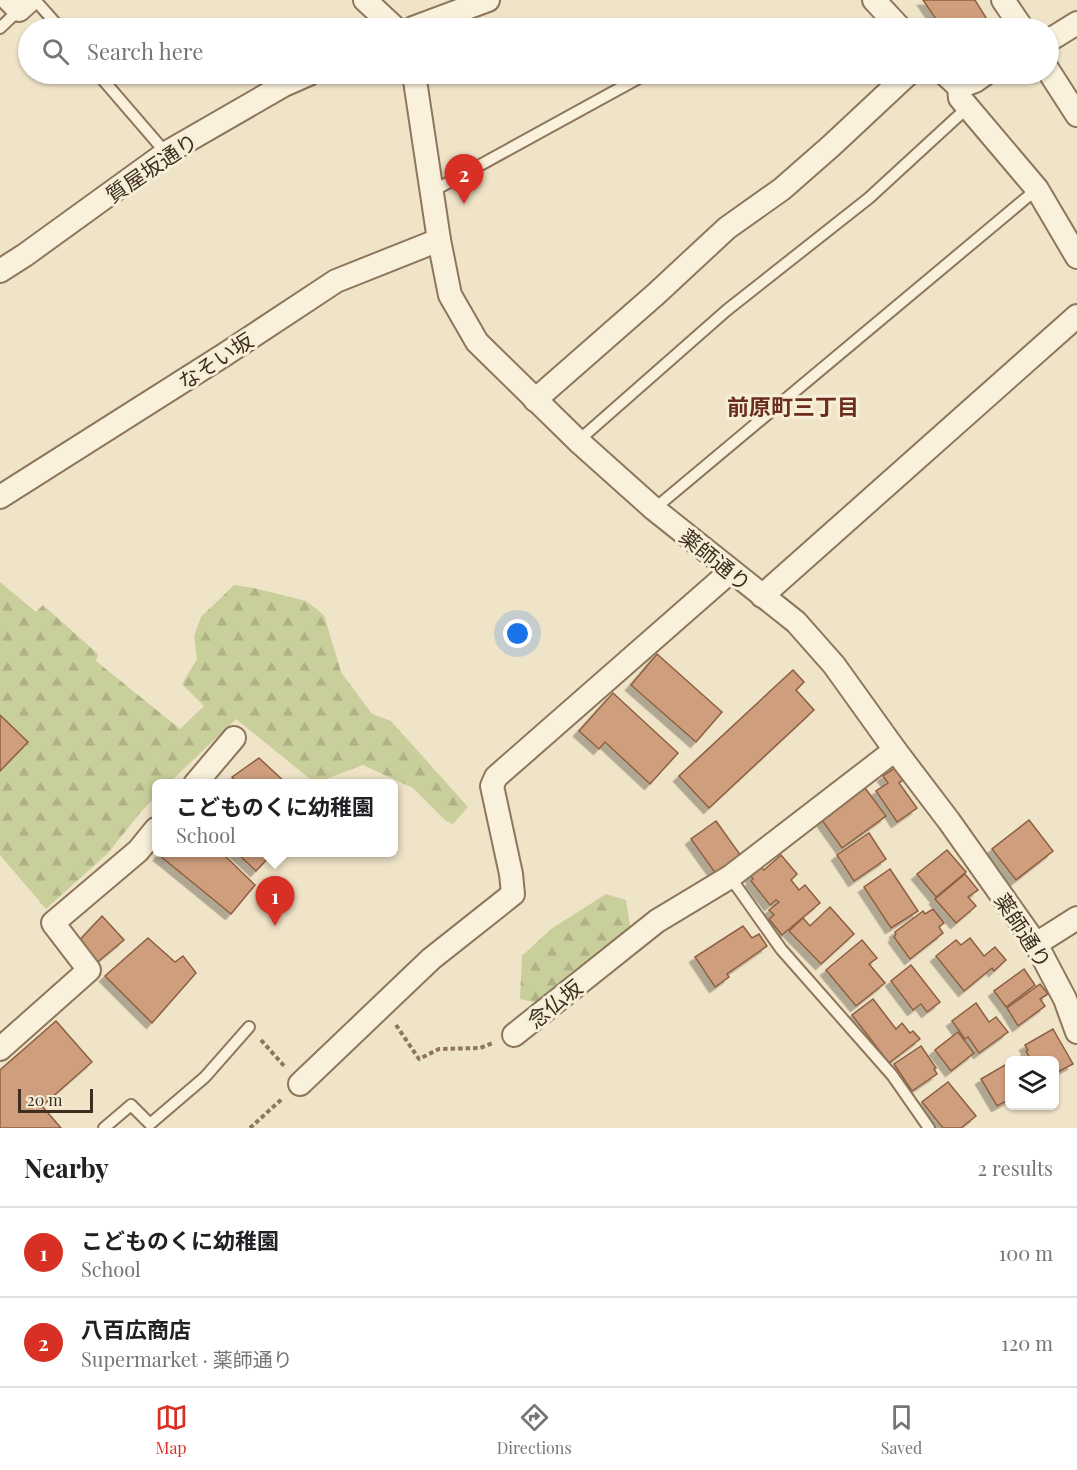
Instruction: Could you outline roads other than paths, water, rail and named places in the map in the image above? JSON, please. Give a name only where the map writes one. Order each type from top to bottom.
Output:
[{"type":"street","points":[[365,0],[384,18]]},
{"type":"street","points":[[440,18],[488,0]]},
{"type":"street","points":[[874,0],[891,18]]},
{"type":"street","points":[[1003,0],[1015,18]]},
{"type":"street","points":[[1059,34],[1077,23]]},
{"type":"street","name":"質屋坂通り","points":[[0,271],[166,153],[286,84]]},
{"type":"street","name":"薬師通り","points":[[415,84],[431,192],[450,295],[477,342],[578,441],[654,509],[796,622],[826,656],[949,820],[1036,944],[1065,999],[1077,1032]]},
{"type":"street","points":[[535,400],[727,228],[790,182],[897,84]]},
{"type":"street","points":[[954,84],[960,98],[1037,189],[1077,257]]},
{"type":"street","points":[[1057,84],[1077,115]]},
{"type":"street","name":"なそい坂","points":[[0,496],[224,356],[336,281],[439,240]]},
{"type":"street","points":[[762,596],[1077,316]]},
{"type":"street","points":[[300,1084],[431,959],[513,894],[511,874],[492,786],[496,777],[731,571]]},
{"type":"street","points":[[198,779],[234,738]]},
{"type":"street","name":"念仏坂","points":[[514,1035],[657,921],[730,877],[895,750]]},
{"type":"street","points":[[0,1049],[89,969],[53,923],[138,851],[152,834]]},
{"type":"street","points":[[1036,944],[1077,918]]},
{"type":"lane","points":[[0,28],[23,3],[45,18]]},
{"type":"lane","points":[[107,84],[166,153]]},
{"type":"lane","points":[[431,192],[628,84]]},
{"type":"lane","points":[[578,441],[728,310],[869,198],[968,107]]},
{"type":"lane","points":[[654,509],[1037,189]]},
{"type":"lane","points":[[730,877],[781,949],[892,1076],[929,1128]]},
{"type":"lane","points":[[104,1128],[131,1105],[150,1124],[205,1077],[249,1027]]},
{"type":"place","name":"八百広商店","points":[[464,204]]},
{"type":"place","name":"こどものくに幼稚園","points":[[275,926]]},
{"type":"district","name":"前原町三丁目","points":[[793,406]]}]
